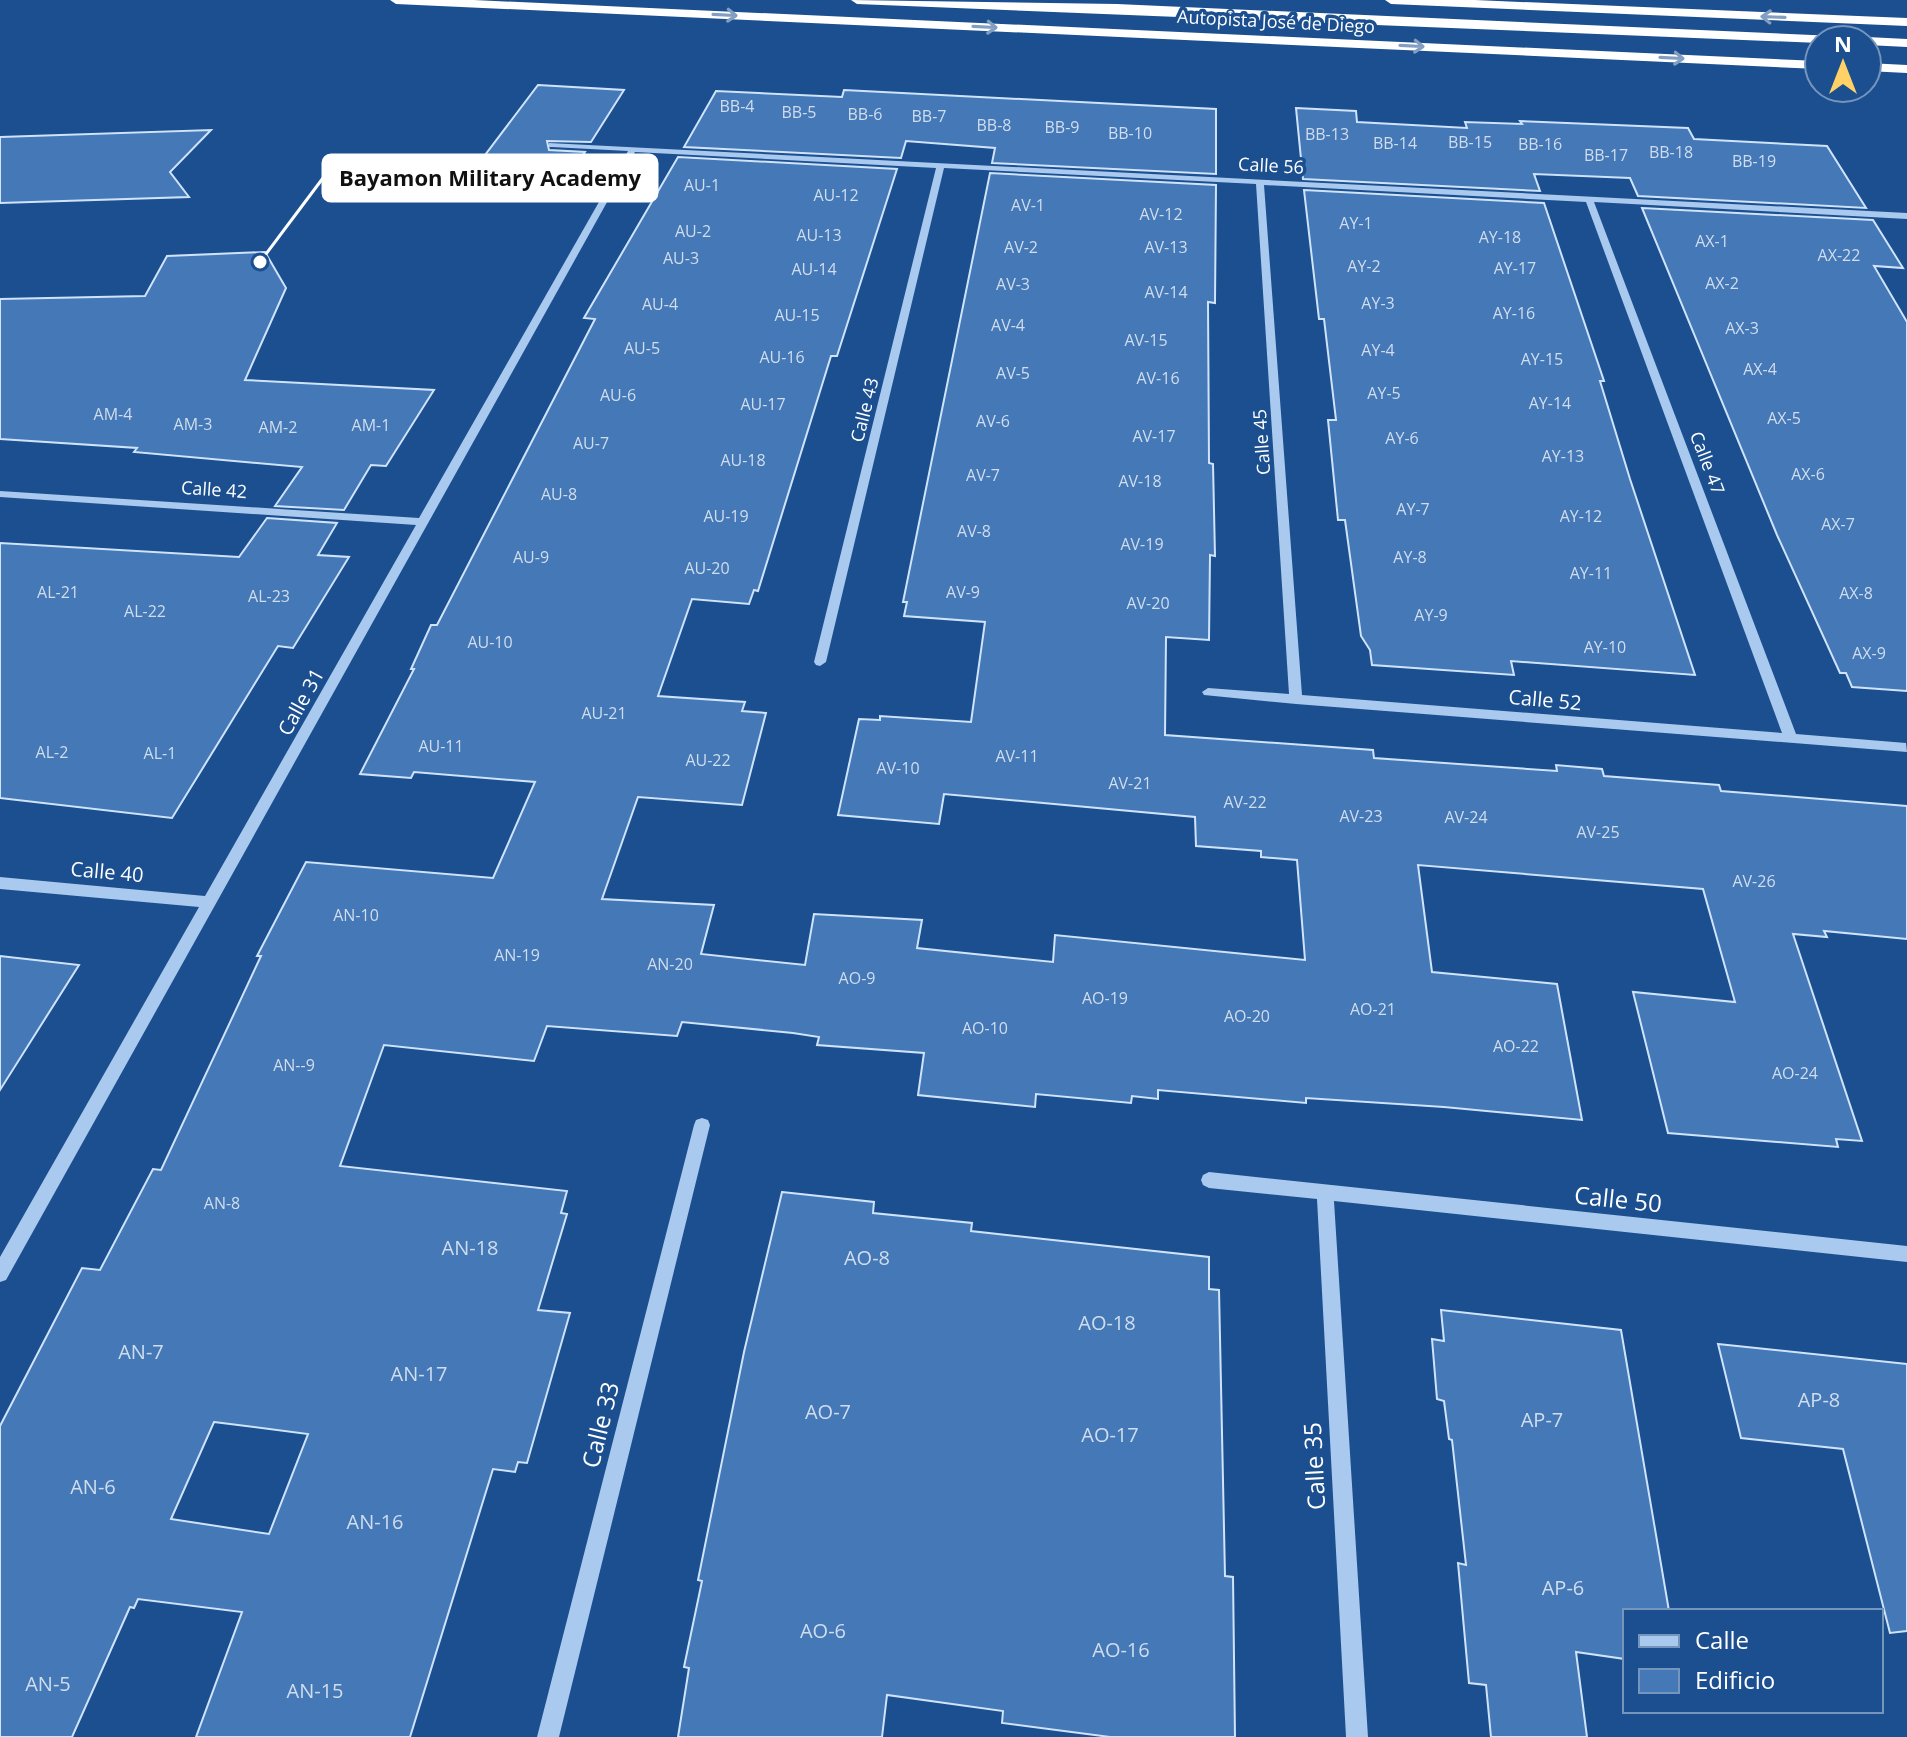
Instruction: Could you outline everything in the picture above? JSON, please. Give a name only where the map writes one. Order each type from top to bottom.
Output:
[{"type":"highway","name":"Autopista José de Diego","points":[[396,0],[1803,64]]},
{"type":"highway","points":[[857,0],[1117,8],[1803,39]]},
{"type":"highway","points":[[1031,0],[1117,8]]},
{"type":"highway","name":"Autopista José de Diego","points":[[1391,0],[1907,22]]},
{"type":"highway","points":[[1883,42],[1907,43]]},
{"type":"highway","points":[[1883,68],[1907,69]]},
{"type":"street","name":"Calle 56","points":[[552,145],[1907,216]]},
{"type":"street","name":"Calle 31","points":[[0,1274],[633,149]]},
{"type":"street","name":"Calle 43","points":[[820,662],[941,165]]},
{"type":"street","name":"Calle 45","points":[[1260,182],[1296,700]]},
{"type":"street","name":"Calle 47","points":[[1589,199],[1791,739]]},
{"type":"street","name":"Calle 42","points":[[0,494],[425,522]]},
{"type":"street","name":"Calle 52","points":[[1208,692],[1906,748]]},
{"type":"street","name":"Calle 40","points":[[0,883],[211,902]]},
{"type":"street","name":"Calle 33","points":[[548,1737],[702,1125]]},
{"type":"street","name":"Calle 50","points":[[1209,1180],[1907,1254]]},
{"type":"street","name":"Calle 35","points":[[1325,1193],[1357,1737]]},
{"type":"building","points":[[538,85],[624,90],[591,142],[547,141],[549,150],[585,152],[559,193],[548,193],[545,197],[457,192]]},
{"type":"building","points":[[844,90],[1216,109],[1216,174],[992,163],[995,148],[906,141],[901,158],[684,147],[716,91],[842,97]]},
{"type":"building","points":[[1296,108],[1356,111],[1357,122],[1467,128],[1465,122],[1522,124],[1520,121],[1688,128],[1694,139],[1827,146],[1866,208],[1638,196],[1630,178],[1534,174],[1540,191],[1303,179]]},
{"type":"building","points":[[211,130],[170,172],[189,197],[0,203],[0,137]]},
{"type":"building","points":[[678,157],[897,169],[837,356],[831,356],[758,591],[754,590],[749,604],[692,599],[658,696],[745,702],[742,711],[766,713],[742,805],[638,797],[602,899],[714,905],[701,954],[805,965],[814,914],[922,920],[917,948],[1053,962],[1055,935],[1305,960],[1297,860],[1261,857],[1261,851],[1196,846],[1195,817],[944,794],[939,824],[838,815],[859,719],[880,720],[880,716],[971,722],[985,622],[904,616],[907,602],[903,602],[990,173],[1216,185],[1215,303],[1208,302],[1209,463],[1213,464],[1215,556],[1210,555],[1209,640],[1166,637],[1165,735],[1373,750],[1374,758],[1557,771],[1556,765],[1602,769],[1604,776],[1719,785],[1721,791],[1907,806],[1907,939],[1824,931],[1827,937],[1793,934],[1862,1141],[1836,1139],[1838,1147],[1668,1133],[1633,992],[1735,1002],[1703,889],[1418,865],[1432,972],[1557,984],[1582,1120],[1444,1107],[1306,1098],[1306,1103],[1158,1090],[1158,1099],[1132,1096],[1131,1103],[1036,1094],[1035,1107],[918,1095],[924,1053],[817,1045],[819,1037],[682,1022],[677,1036],[547,1026],[534,1061],[384,1045],[340,1166],[567,1191],[561,1213],[567,1214],[538,1310],[570,1313],[527,1463],[518,1462],[515,1472],[493,1469],[410,1737],[196,1737],[242,1612],[138,1599],[134,1608],[130,1607],[72,1737],[0,1737],[0,1426],[82,1268],[100,1270],[153,1169],[161,1170],[261,956],[257,956],[306,862],[493,878],[535,782],[414,772],[411,778],[360,774],[414,669],[411,669],[431,625],[437,625],[595,319],[584,318]],"holes":[[[214,1422],[308,1434],[269,1534],[171,1519]]]},
{"type":"building","points":[[1304,190],[1544,203],[1604,381],[1600,381],[1630,479],[1695,675],[1511,661],[1514,675],[1372,665],[1370,650],[1361,636],[1345,520],[1338,520],[1328,420],[1336,420],[1324,319],[1319,319]]},
{"type":"building","points":[[1642,208],[1873,220],[1903,268],[1874,266],[1907,322],[1907,691],[1852,687],[1846,673],[1840,673],[1777,535]]},
{"type":"building","points":[[265,252],[286,288],[245,380],[434,390],[386,466],[371,465],[344,510],[275,506],[302,467],[134,452],[137,448],[0,439],[0,299],[145,296],[167,256]]},
{"type":"building","points":[[267,518],[337,523],[318,555],[349,557],[293,648],[278,646],[172,818],[0,798],[0,543],[239,557]]},
{"type":"building","points":[[0,956],[79,965],[0,1090]]},
{"type":"building","points":[[782,1192],[874,1202],[873,1213],[972,1223],[971,1231],[1209,1257],[1209,1289],[1219,1290],[1225,1576],[1233,1577],[1235,1737],[1110,1737],[1002,1723],[1003,1711],[887,1695],[882,1737],[678,1737],[689,1668],[684,1667],[702,1581],[698,1580],[744,1352]]},
{"type":"building","points":[[1441,1310],[1621,1330],[1669,1609],[1623,1609],[1623,1659],[1576,1652],[1587,1737],[1491,1737],[1486,1685],[1469,1683],[1458,1563],[1466,1565],[1452,1440],[1449,1439],[1444,1401],[1437,1399],[1432,1339],[1444,1341]]},
{"type":"building","points":[[1718,1344],[1907,1364],[1907,1631],[1890,1633],[1843,1449],[1741,1438]]},
{"type":"place","name":"Bayamon Military Academy","points":[[260,262]]}]
